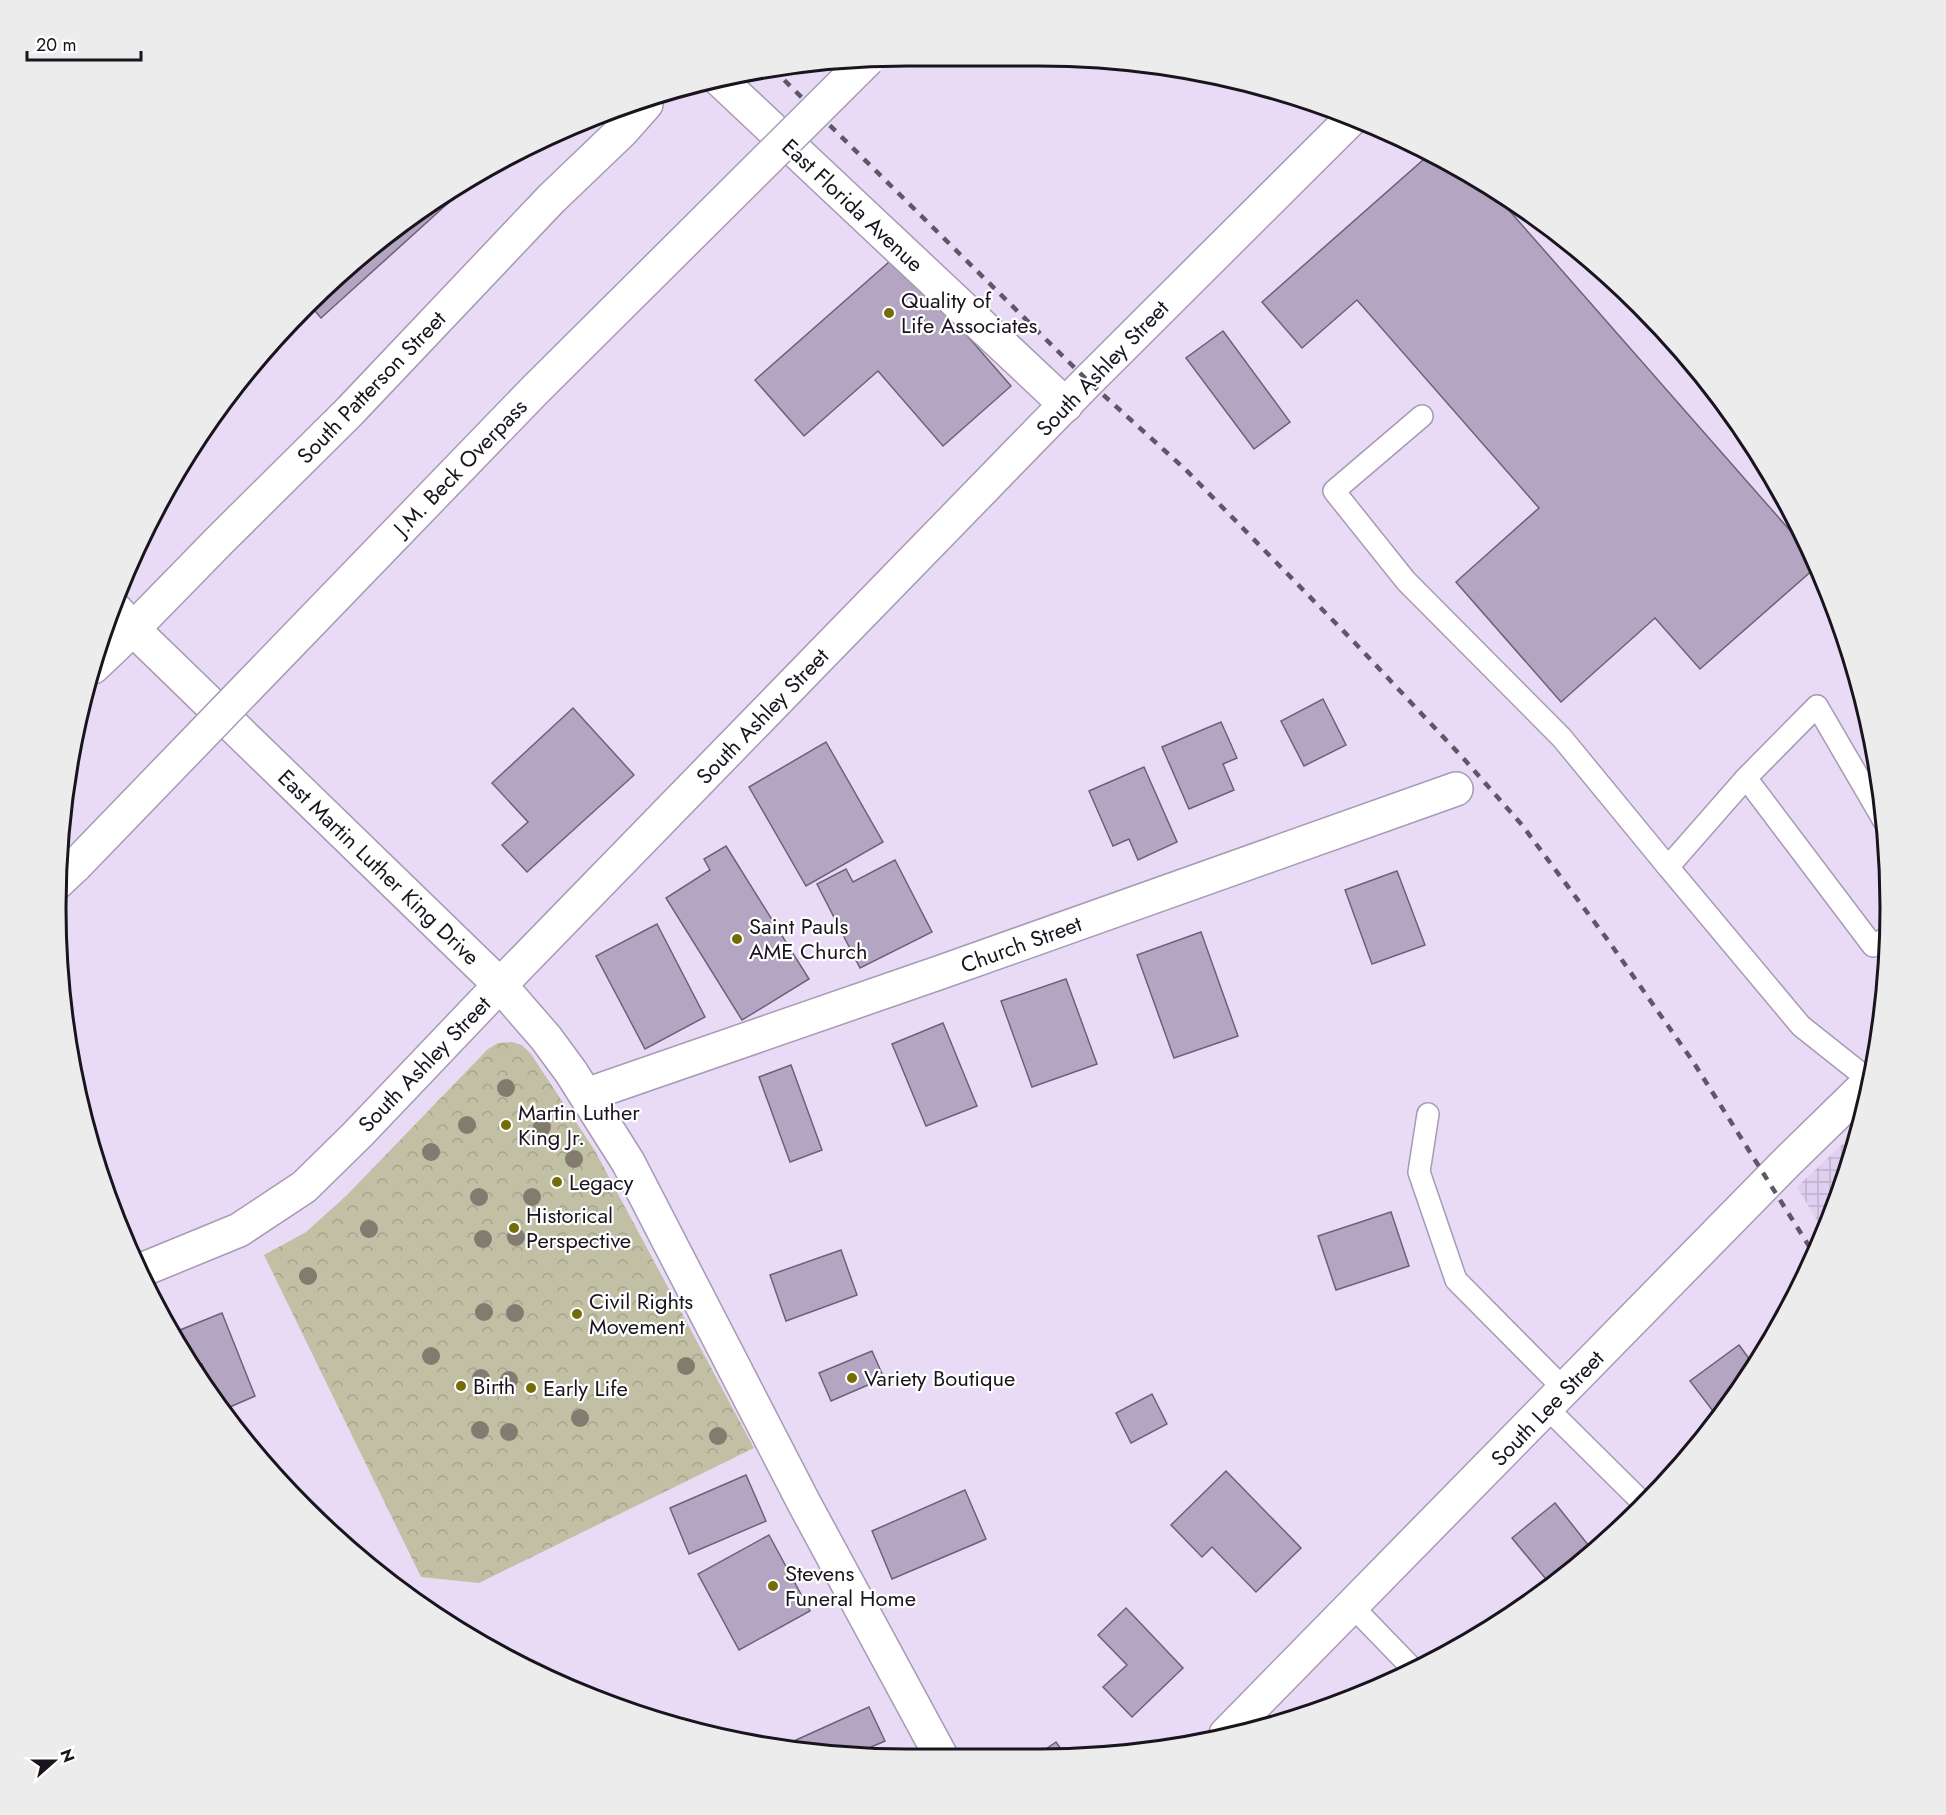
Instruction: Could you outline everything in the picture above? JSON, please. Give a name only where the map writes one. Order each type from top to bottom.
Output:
[{"type":"street","name":"J.M. Beck Overpass","points":[[67,873],[534,391],[859,68]]},
{"type":"street","name":"East Florida Avenue","points":[[727,86],[1066,405]]},
{"type":"street","name":"South Patterson Street","points":[[109,643],[125,620],[220,540],[350,411],[551,199],[641,110]]},
{"type":"street","name":"South Ashley Street","points":[[147,1268],[239,1230],[304,1187],[1088,381],[1346,124]]},
{"type":"street","name":"East Martin Luther King Drive","points":[[125,620],[500,985],[546,1038],[586,1095],[628,1162],[804,1503],[937,1749]]},
{"type":"street","name":"Church Street","points":[[586,1095],[945,971],[1456,789]]},
{"type":"street","name":"South Lee Street","points":[[1235,1725],[1859,1090]]},
{"type":"lane","points":[[1422,416],[1334,491],[1406,581],[1562,738],[1801,1026],[1863,1076]]},
{"type":"lane","points":[[1668,867],[1746,778],[1817,706],[1873,803]]},
{"type":"lane","points":[[1746,778],[1873,945],[1879,942]]},
{"type":"lane","points":[[1428,1114],[1419,1172],[1456,1280],[1639,1498]]},
{"type":"lane","points":[[1352,1606],[1408,1664]]},
{"type":"shaded area","points":[[1846,1141],[1819,1223],[1797,1187]]},
{"type":"green space","points":[[512,1042],[522,1045],[531,1054],[595,1151],[754,1448],[479,1583],[421,1577],[264,1255],[306,1232],[346,1196],[488,1049],[498,1043]]},
{"type":"building","points":[[1423,160],[1509,210],[1791,532],[1810,572],[1700,669],[1655,618],[1561,702],[1456,582],[1539,508],[1357,300],[1302,348],[1262,302]]},
{"type":"building","points":[[449,203],[321,318],[314,310],[395,240]]},
{"type":"building","name":"Quality of Life Associates","points":[[897,255],[1011,386],[943,446],[878,371],[804,436],[755,380]]},
{"type":"building","points":[[1223,331],[1290,422],[1254,449],[1186,358]]},
{"type":"building","points":[[1323,699],[1346,745],[1304,766],[1281,721]]},
{"type":"building","points":[[573,708],[634,775],[527,872],[502,845],[528,822],[492,783]]},
{"type":"building","points":[[1221,722],[1237,758],[1223,764],[1234,790],[1189,809],[1162,747]]},
{"type":"building","points":[[826,742],[883,842],[806,886],[749,787]]},
{"type":"building","points":[[1144,767],[1177,842],[1138,860],[1129,839],[1113,846],[1089,791]]},
{"type":"building","name":"Saint Pauls AME Church","points":[[726,846],[809,979],[742,1020],[666,898],[710,870],[704,859]]},
{"type":"building","points":[[895,860],[932,932],[860,968],[817,884],[846,869],[853,882]]},
{"type":"building","points":[[1397,871],[1425,945],[1372,964],[1345,890]]},
{"type":"building","points":[[657,924],[705,1017],[645,1049],[596,956]]},
{"type":"building","points":[[1201,932],[1238,1036],[1174,1058],[1137,955]]},
{"type":"building","points":[[1066,979],[1097,1064],[1032,1087],[1001,1001]]},
{"type":"building","points":[[943,1023],[977,1106],[926,1126],[892,1044]]},
{"type":"building","points":[[791,1065],[822,1150],[790,1162],[759,1077]]},
{"type":"building","points":[[1391,1212],[1409,1266],[1336,1290],[1318,1236]]},
{"type":"building","points":[[841,1250],[857,1295],[786,1321],[770,1275]]},
{"type":"building","points":[[222,1313],[255,1396],[231,1407],[180,1330]]},
{"type":"building","points":[[1739,1345],[1749,1358],[1713,1411],[1690,1381]]},
{"type":"building","points":[[872,1351],[884,1378],[831,1401],[819,1373]]},
{"type":"building","points":[[1152,1394],[1167,1424],[1131,1443],[1116,1413]]},
{"type":"building","points":[[1226,1471],[1301,1548],[1256,1592],[1212,1547],[1202,1557],[1171,1525]]},
{"type":"building","points":[[746,1475],[766,1521],[689,1554],[670,1508]]},
{"type":"building","points":[[965,1490],[986,1539],[892,1579],[872,1531]]},
{"type":"building","points":[[1555,1503],[1588,1544],[1546,1579],[1512,1538]]},
{"type":"building","points":[[769,1535],[810,1611],[739,1650],[698,1574]]},
{"type":"building","points":[[1126,1608],[1183,1668],[1132,1717],[1103,1687],[1127,1665],[1098,1635]]},
{"type":"building","points":[[869,1707],[885,1741],[870,1748],[793,1741]]},
{"type":"building","points":[[1056,1742],[1060,1748],[1046,1749]]},
{"type":"railway","points":[[780,76],[1088,381],[1186,470],[1355,643],[1464,759],[1522,825],[1610,943],[1694,1063],[1809,1246]]},
{"type":"place","name":"Quality of Life Associates","points":[[889,313]]},
{"type":"place","name":"Saint Pauls AME Church","points":[[737,939]]},
{"type":"place","name":"Martin Luther King Jr.","points":[[506,1125]]},
{"type":"place","name":"Legacy","points":[[557,1182]]},
{"type":"place","name":"Historical Perspective","points":[[514,1228]]},
{"type":"place","name":"Civil Rights Movement","points":[[577,1314]]},
{"type":"place","name":"Variety Boutique","points":[[852,1378]]},
{"type":"place","name":"Birth","points":[[461,1386]]},
{"type":"place","name":"Early Life","points":[[531,1388]]},
{"type":"place","name":"Stevens Funeral Home","points":[[773,1586]]}]
